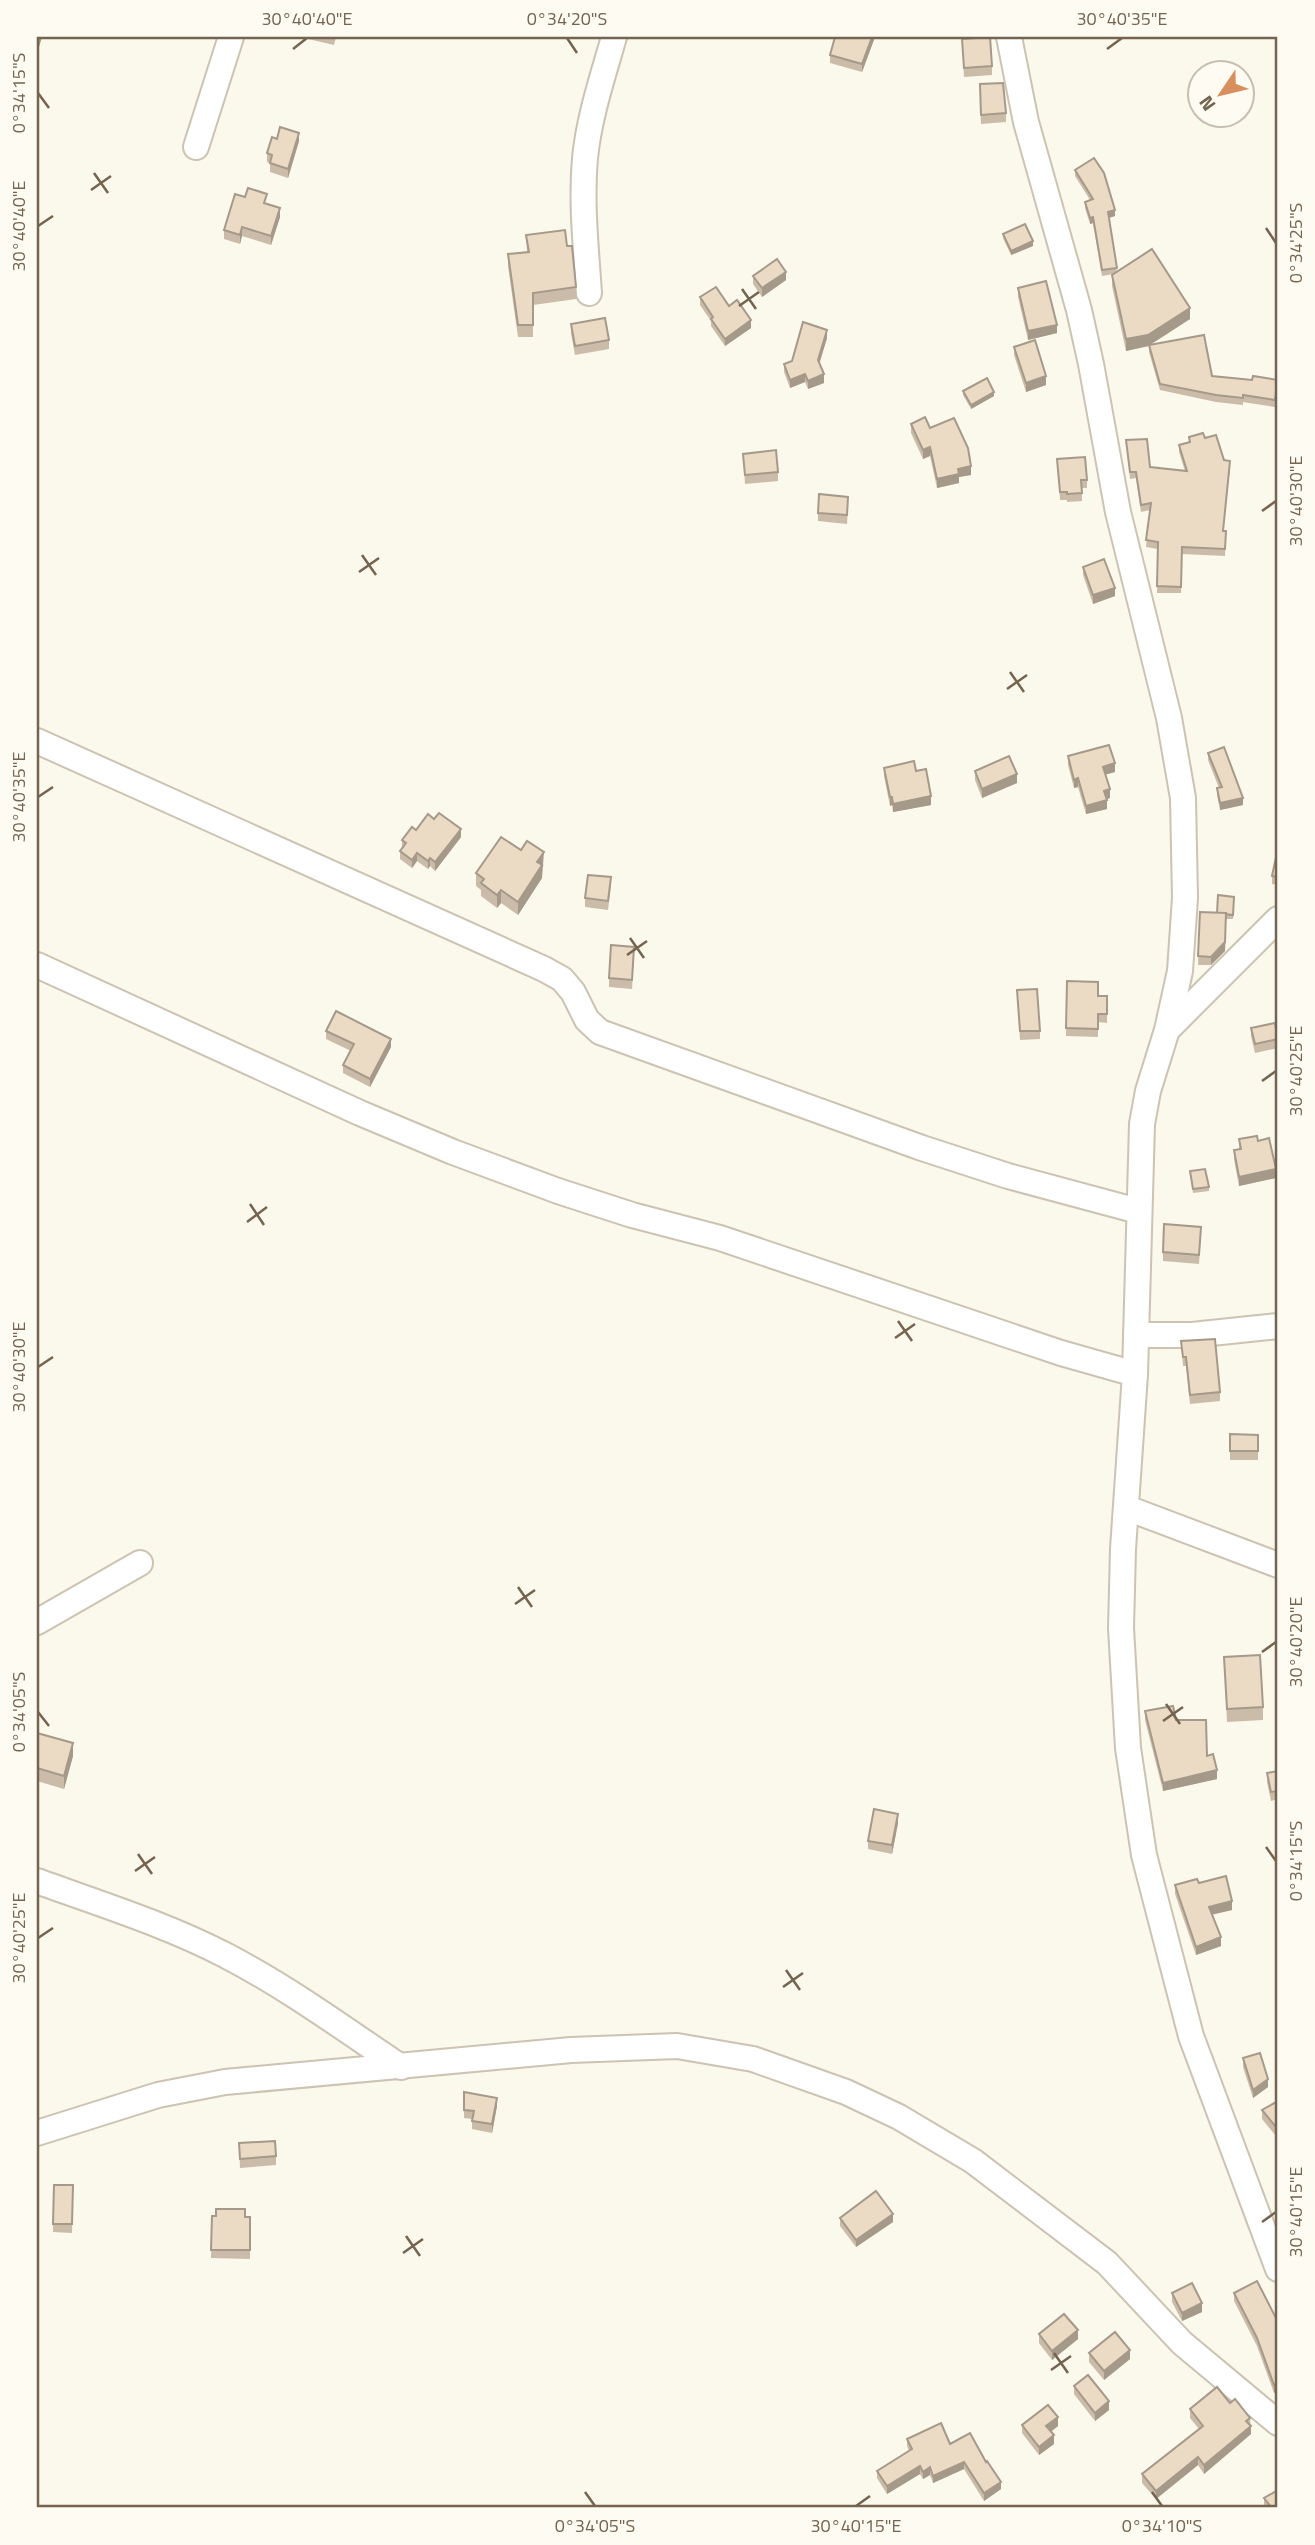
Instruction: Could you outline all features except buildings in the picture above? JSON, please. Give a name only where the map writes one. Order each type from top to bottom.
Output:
[{"type":"street","points":[[196,147],[231,37]]},
{"type":"street","points":[[589,293],[583,197],[585,156],[614,37]]},
{"type":"street","points":[[1009,37],[1026,122],[1085,337],[1118,512],[1180,769],[1185,828],[1185,898],[1180,971],[1167,1030],[1148,1091],[1142,1124],[1135,1374],[1121,1628],[1128,1748],[1144,1855],[1191,2036],[1278,2269]]},
{"type":"street","points":[[37,741],[544,969],[562,979],[573,992],[587,1020],[600,1032],[922,1148],[1008,1176],[1138,1211]]},
{"type":"street","points":[[1167,1030],[1278,919]]},
{"type":"street","points":[[37,965],[360,1113],[519,1177],[632,1215],[720,1238],[1062,1353],[1135,1374]]},
{"type":"street","points":[[1136,1335],[1192,1335],[1278,1325]]},
{"type":"street","points":[[1127,1507],[1278,1565]]},
{"type":"street","points":[[37,1622],[140,1563]]},
{"type":"street","points":[[37,1881],[151,1922],[226,1956],[309,2006],[401,2067]]},
{"type":"street","points":[[37,2133],[158,2095],[225,2082],[571,2050],[677,2046],[752,2059],[846,2092],[899,2117],[973,2161],[1107,2263],[1182,2343],[1278,2423]]}]
